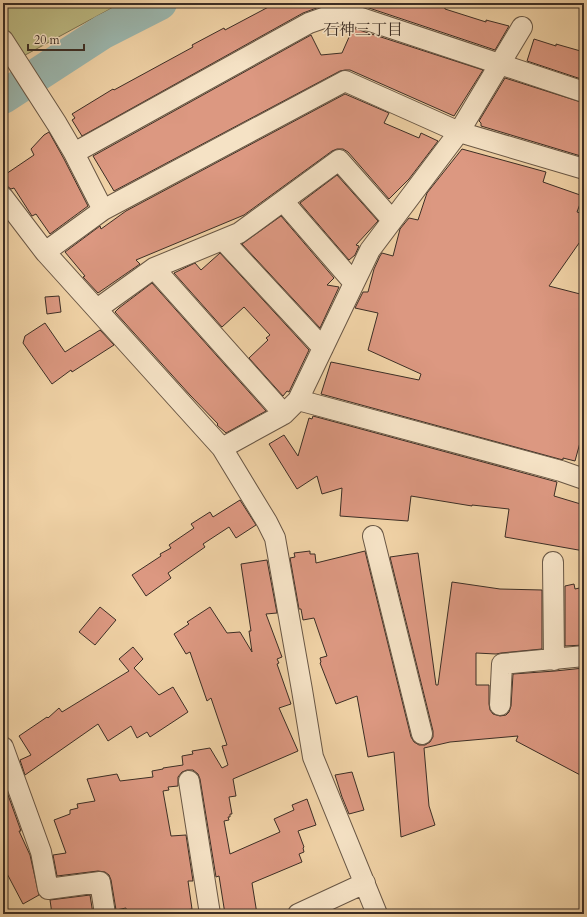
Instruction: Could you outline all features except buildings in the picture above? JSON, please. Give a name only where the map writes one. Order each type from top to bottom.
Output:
[{"type":"street","points":[[74,153],[309,23],[329,16],[355,16],[584,92]]},
{"type":"street","points":[[222,448],[291,407],[323,348],[370,250],[459,132],[522,27]]},
{"type":"street","points":[[3,40],[57,124],[74,153],[103,210]]},
{"type":"street","points":[[46,252],[103,210],[345,81],[459,132],[584,169]]},
{"type":"street","points":[[97,309],[154,268],[239,233],[339,160],[392,220]]},
{"type":"street","points":[[3,197],[46,252],[222,448],[267,522],[275,538],[313,756],[377,914]]},
{"type":"street","points":[[283,201],[354,283]]},
{"type":"street","points":[[223,240],[323,348]]},
{"type":"street","points":[[154,268],[291,407],[562,471],[584,479]]},
{"type":"street","points":[[373,536],[422,734]]},
{"type":"street","points":[[553,562],[554,660]]},
{"type":"street","points":[[500,705],[502,664],[584,656]]},
{"type":"street","points":[[3,747],[41,852],[48,889],[100,882],[104,914]]},
{"type":"street","points":[[189,781],[210,914]]},
{"type":"street","points":[[298,914],[365,883]]},
{"type":"shaded area","points":[[3,3],[121,3],[16,60],[3,40]]},
{"type":"waterway","points":[[3,97],[103,32],[160,3]]},
{"type":"district","name":"石神三丁目","points":[[363,30]]}]
